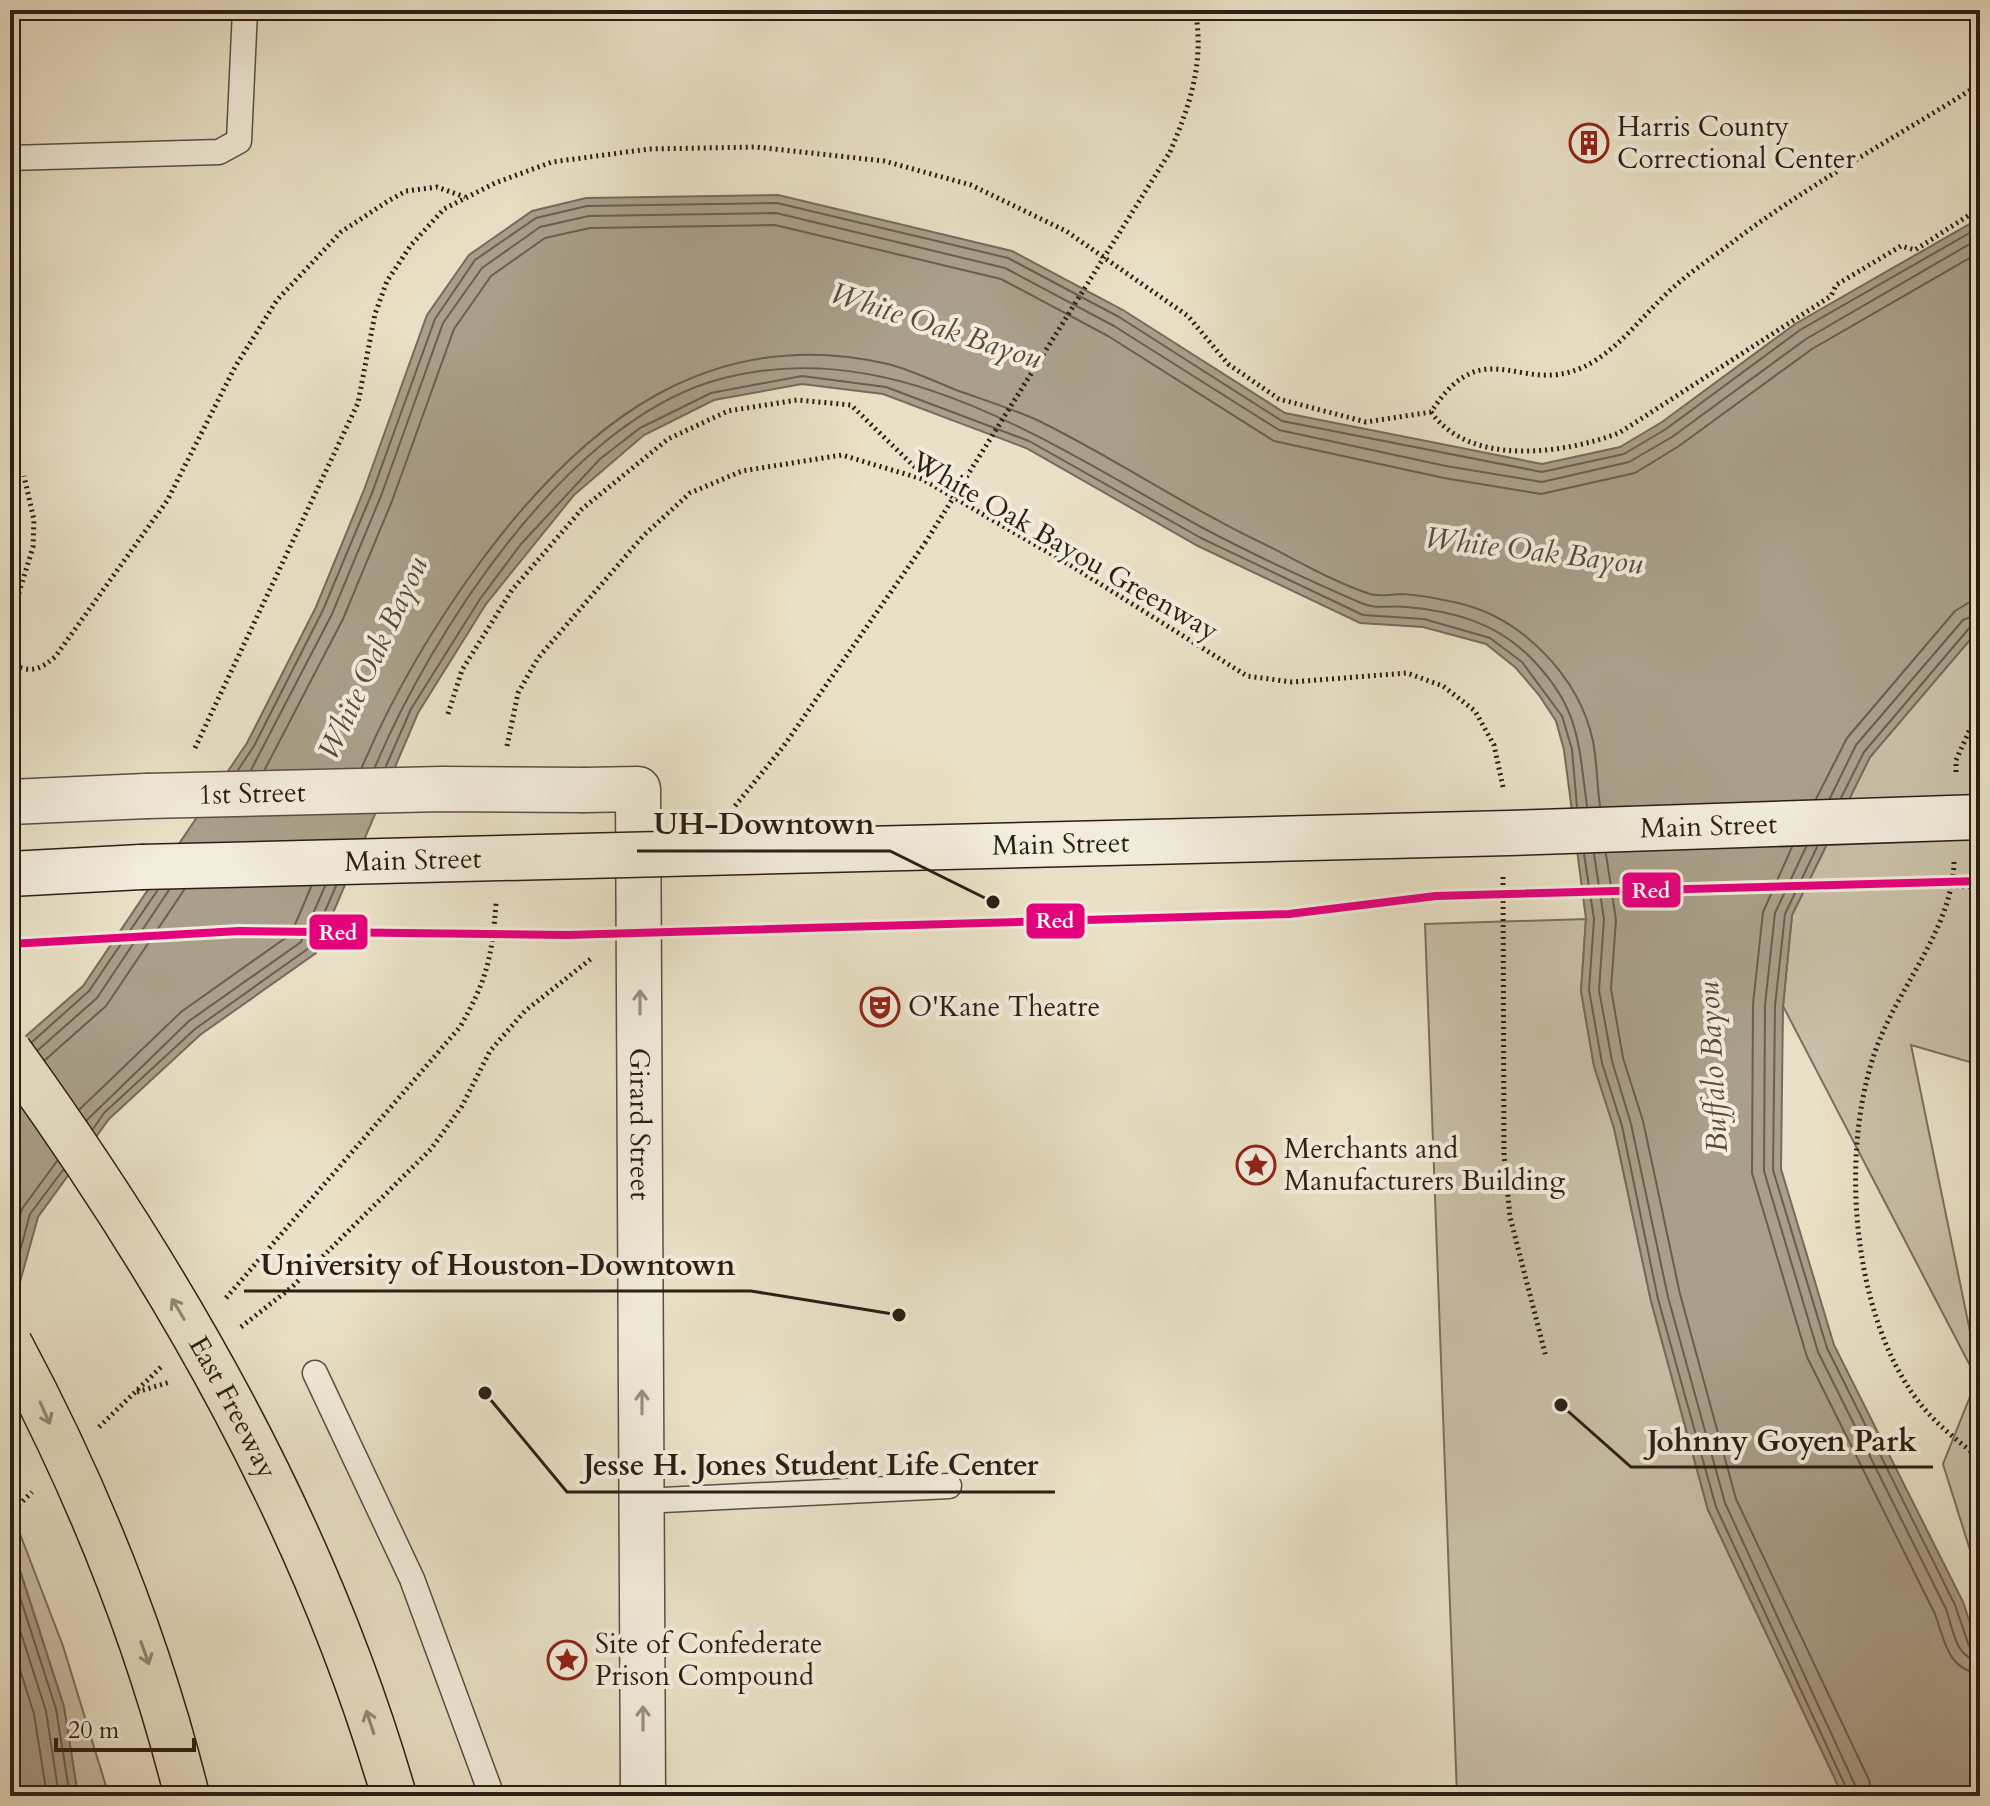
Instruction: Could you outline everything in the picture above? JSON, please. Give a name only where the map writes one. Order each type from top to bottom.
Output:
[{"type":"highway","name":"East Freeway","points":[[10,1052],[134,1235],[243,1421],[330,1614],[394,1796]]},
{"type":"highway","points":[[10,1344],[42,1407],[118,1579],[154,1678],[187,1796]]},
{"type":"main road","name":"1st Street","points":[[10,802],[442,789],[638,789]]},
{"type":"main road","name":"Girard Street","points":[[638,789],[643,1796]]},
{"type":"main road","name":"Main Street","points":[[10,874],[141,867],[1525,833],[1980,817]]},
{"type":"lane","points":[[10,158],[219,152],[239,141],[245,10]]},
{"type":"lane","points":[[315,1373],[412,1579],[492,1796]]},
{"type":"lane","points":[[643,1501],[949,1486]]},
{"type":"path","points":[[783,747],[925,543],[1170,152],[1190,106],[1198,62],[1195,10]]},
{"type":"path","points":[[1431,412],[1443,392],[1478,368],[1500,368],[1534,376],[1559,376],[1598,358],[1639,324],[1675,286],[1747,231],[1980,84]]},
{"type":"path","points":[[195,748],[358,403],[375,314],[387,281],[411,245],[444,209],[552,162],[649,149],[756,147],[884,161],[971,185],[1066,231],[1188,316],[1228,364],[1279,399],[1366,422],[1431,412]]},
{"type":"path","points":[[10,654],[16,666],[28,671],[43,668],[55,657],[167,501],[235,367],[277,300],[341,232],[406,191],[437,187],[466,198]]},
{"type":"path","points":[[1431,412],[1442,429],[1516,452],[1581,448],[1619,433],[1831,296],[1836,285],[1901,246],[1915,250],[1980,208]]},
{"type":"path","points":[[448,714],[462,670],[512,590],[582,509],[668,439],[704,422],[728,411],[797,400],[851,405],[935,486]]},
{"type":"path","name":"White Oak Bayou Greenway","points":[[507,750],[518,693],[538,658],[643,536],[690,493],[742,471],[842,455],[869,460],[935,486],[1070,565],[1247,676],[1292,682],[1407,673],[1443,686],[1475,711],[1494,745],[1503,777],[1503,793]]},
{"type":"path","points":[[10,622],[33,547],[34,520],[24,476]]},
{"type":"path","points":[[1956,774],[1956,760],[1980,707]]},
{"type":"path","points":[[1954,859],[1941,918],[1881,1036],[1867,1075],[1859,1121],[1855,1179],[1864,1264],[1885,1340],[1921,1405],[1980,1459]]},
{"type":"path","points":[[1503,872],[1504,1155],[1510,1217],[1546,1357]]},
{"type":"path","points":[[1950,886],[1980,887]]},
{"type":"path","points":[[217,1307],[460,1027],[485,984],[492,948],[497,887]]},
{"type":"path","points":[[231,1334],[292,1287],[431,1149],[462,1106],[490,1051],[525,1011],[588,961]]},
{"type":"path","points":[[89,1436],[167,1361]]},
{"type":"path","points":[[136,1393],[170,1382],[182,1372]]},
{"type":"shaded area","points":[[1980,628],[1980,1065],[1911,1045],[1980,1380],[1980,1582],[1943,1464],[1977,1379],[1783,1006],[1792,915],[1870,757]]},
{"type":"shaded area","points":[[1586,919],[1581,991],[1594,1066],[1614,1128],[1651,1301],[1708,1510],[1843,1796],[1457,1796],[1425,924]]},
{"type":"shaded area","points":[[20,1534],[63,1646],[109,1796],[78,1796],[64,1707],[11,1542]]},
{"type":"water","points":[[778,195],[1012,251],[1123,310],[1285,413],[1542,464],[1620,447],[1662,422],[1795,324],[1980,218],[1980,628],[1870,757],[1792,915],[1783,1006],[1781,1169],[1834,1345],[1963,1602],[1980,1653],[1980,1796],[1843,1796],[1708,1510],[1651,1301],[1614,1128],[1594,1066],[1581,991],[1586,919],[1564,750],[1556,721],[1539,695],[1516,668],[1486,644],[1423,627],[1360,623],[1198,546],[1026,448],[883,394],[802,384],[714,400],[644,435],[574,495],[486,604],[418,713],[316,953],[200,1035],[109,1119],[38,1217],[10,1318],[10,1050],[83,986],[247,743],[316,607],[364,490],[427,315],[469,255],[532,211],[586,198]]},
{"type":"water","points":[[10,1540],[64,1707],[78,1796],[10,1796]]},
{"type":"transit line","name":"Red","points":[[10,944],[239,931],[567,935],[1289,914],[1436,896],[1980,881]]},
{"type":"place","name":"Harris County Correctional Center","points":[[1589,143]]},
{"type":"place","name":"UH-Downtown","points":[[993,902]]},
{"type":"place","name":"O'Kane Theatre","points":[[880,1007]]},
{"type":"place","name":"Merchants and Manufacturers Building","points":[[1256,1165]]},
{"type":"place","name":"University of Houston-Downtown","points":[[899,1315]]},
{"type":"place","name":"Jesse H. Jones Student Life Center","points":[[485,1393]]},
{"type":"place","name":"Johnny Goyen Park","points":[[1561,1405]]},
{"type":"place","name":"Site of Confederate Prison Compound","points":[[567,1660]]},
{"type":"water label","name":"White Oak Bayou","points":[[936,326]]},
{"type":"water label","name":"White Oak Bayou","points":[[1534,551]]},
{"type":"water label","name":"White Oak Bayou","points":[[373,658]]},
{"type":"water label","name":"Buffalo Bayou","points":[[1713,1067]]}]
